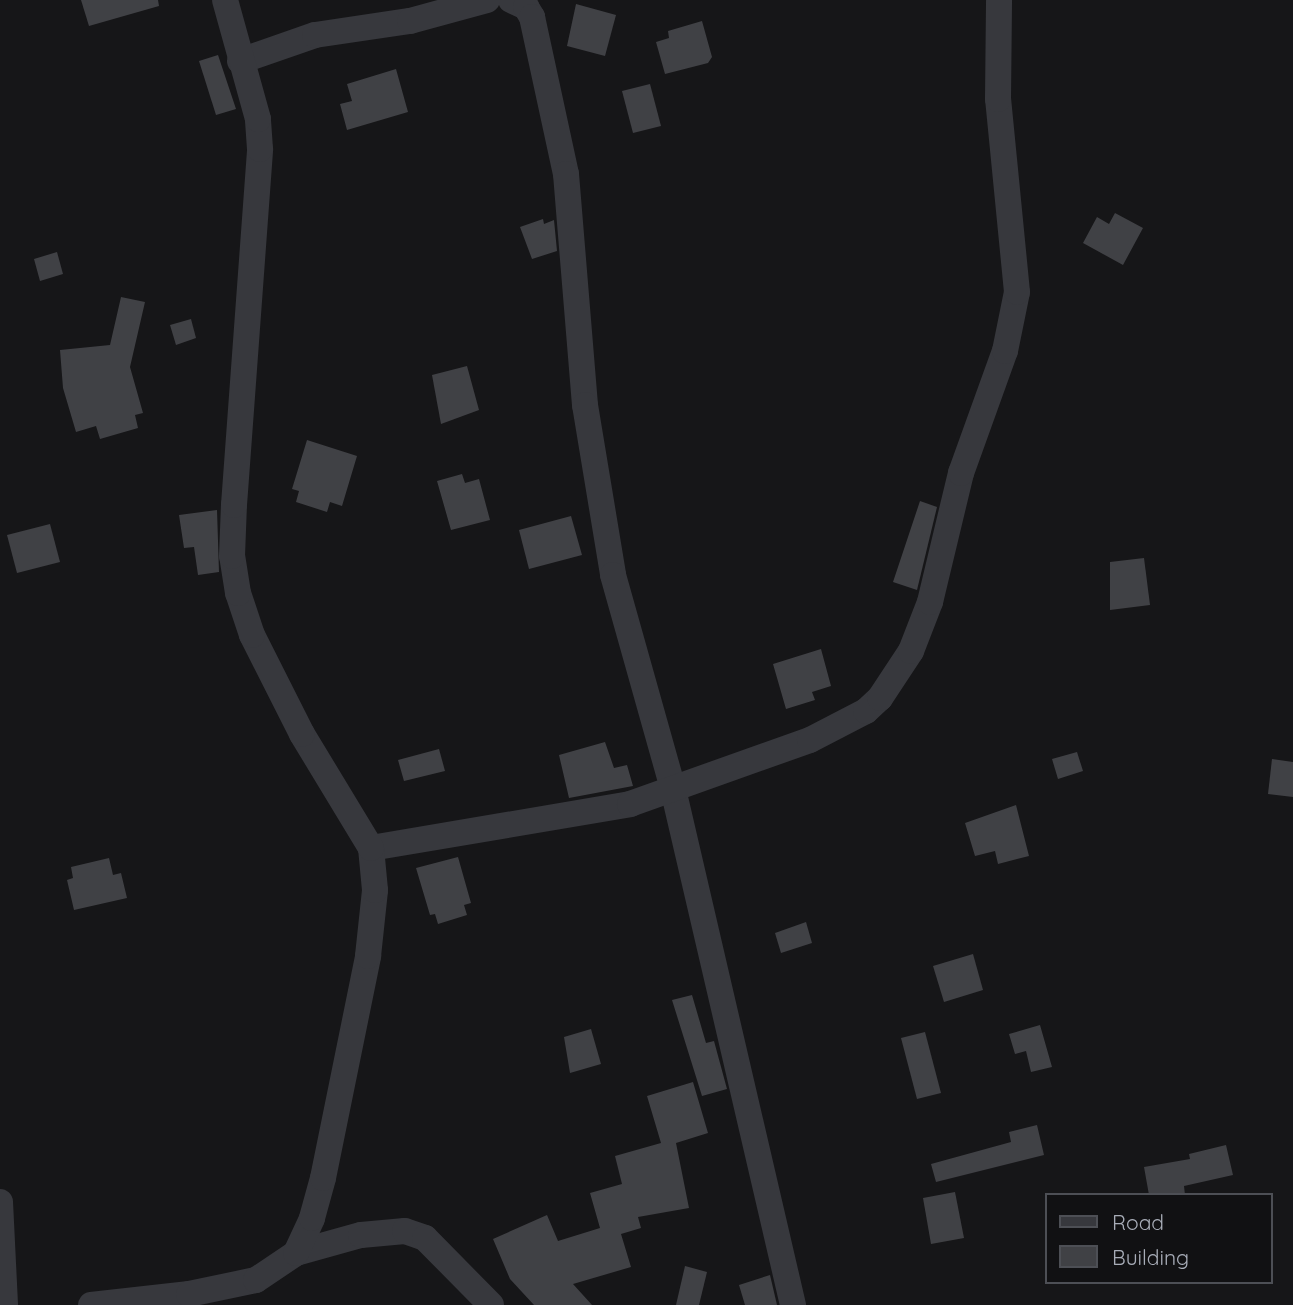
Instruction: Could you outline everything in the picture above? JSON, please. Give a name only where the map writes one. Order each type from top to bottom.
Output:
[{"type":"street","points":[[225,0],[258,119],[260,149],[234,505],[232,556],[238,593],[252,635],[302,734],[371,848],[375,890],[368,956],[323,1178],[312,1218],[296,1253]]},
{"type":"street","points":[[240,61],[315,35],[410,21],[486,0]]},
{"type":"street","points":[[511,0],[526,7],[532,18],[566,174],[585,405],[613,575],[673,789],[793,1305]]},
{"type":"street","points":[[371,848],[630,804],[810,740],[866,711],[911,651],[944,556],[961,473],[1005,351],[1017,292],[998,89],[999,0]]},
{"type":"street","points":[[0,1202],[5,1305]]},
{"type":"street","points":[[91,1305],[189,1294],[256,1280],[296,1253],[361,1235],[405,1231],[425,1238],[491,1305]]},
{"type":"building","points":[[81,0],[158,0],[159,6],[89,26]]},
{"type":"building","points":[[576,4],[616,15],[605,56],[567,46]]},
{"type":"building","points":[[702,21],[712,57],[708,63],[665,74],[656,42],[669,38],[668,31]]},
{"type":"building","points":[[218,55],[236,109],[216,115],[199,61]]},
{"type":"building","points":[[396,69],[408,112],[347,130],[340,104],[352,101],[347,84]]},
{"type":"building","points":[[650,84],[661,126],[633,133],[622,91]]},
{"type":"building","points":[[1115,213],[1143,228],[1123,265],[1083,243],[1097,217],[1109,224]]},
{"type":"building","points":[[543,219],[544,224],[554,220],[557,251],[532,259],[520,227]]},
{"type":"building","points":[[57,252],[63,274],[40,281],[34,259]]},
{"type":"building","points":[[121,297],[145,302],[130,367],[143,413],[135,415],[138,428],[100,439],[96,426],[76,432],[63,388],[60,350],[110,345]]},
{"type":"building","points":[[191,319],[196,338],[176,345],[170,325]]},
{"type":"building","points":[[467,366],[479,410],[441,424],[432,375]]},
{"type":"building","points":[[307,440],[357,456],[342,506],[330,502],[327,512],[296,502],[299,491],[292,489]]},
{"type":"building","points":[[462,474],[465,483],[479,479],[490,520],[451,530],[437,481]]},
{"type":"building","points":[[920,501],[937,507],[917,590],[893,582]]},
{"type":"building","points":[[217,510],[219,572],[198,575],[194,547],[184,548],[179,515]]},
{"type":"building","points":[[571,516],[582,555],[529,569],[519,530]]},
{"type":"building","points":[[50,524],[60,562],[17,573],[7,535]]},
{"type":"building","points":[[1144,558],[1150,605],[1110,610],[1110,562]]},
{"type":"building","points":[[821,649],[831,686],[812,692],[815,700],[786,709],[773,664]]},
{"type":"building","points":[[605,742],[614,768],[627,765],[633,786],[569,798],[559,755]]},
{"type":"building","points":[[439,749],[445,771],[404,781],[398,760]]},
{"type":"building","points":[[1077,752],[1083,771],[1058,779],[1052,759]]},
{"type":"building","points":[[1272,759],[1293,762],[1293,797],[1268,794]]},
{"type":"building","points":[[1016,805],[1029,856],[998,864],[995,851],[975,856],[965,823]]},
{"type":"building","points":[[458,857],[471,903],[464,905],[467,915],[438,924],[435,914],[430,915],[416,868]]},
{"type":"building","points":[[109,858],[113,875],[121,873],[127,898],[74,910],[67,880],[73,878],[71,867]]},
{"type":"building","points":[[806,922],[812,943],[781,953],[775,933]]},
{"type":"building","points":[[973,954],[983,990],[944,1002],[933,966]]},
{"type":"building","points":[[692,995],[706,1043],[714,1041],[727,1089],[702,1096],[672,1000]]},
{"type":"building","points":[[1040,1025],[1052,1067],[1031,1072],[1026,1051],[1015,1054],[1009,1034]]},
{"type":"building","points":[[591,1029],[601,1064],[570,1073],[564,1037]]},
{"type":"building","points":[[925,1032],[941,1093],[917,1099],[901,1038]]},
{"type":"building","points":[[693,1082],[708,1133],[676,1143],[689,1208],[638,1217],[641,1228],[621,1234],[631,1267],[573,1284],[592,1305],[534,1305],[510,1279],[493,1239],[547,1215],[558,1241],[600,1228],[590,1193],[622,1184],[615,1156],[661,1143],[647,1096]]},
{"type":"building","points":[[1037,1125],[1044,1155],[936,1182],[931,1164],[1011,1142],[1009,1132]]},
{"type":"building","points":[[1226,1145],[1233,1175],[1184,1186],[1185,1193],[1149,1193],[1144,1167],[1190,1159],[1189,1154]]},
{"type":"building","points":[[955,1192],[964,1238],[931,1244],[923,1198]]},
{"type":"building","points":[[685,1266],[707,1272],[699,1305],[676,1305]]},
{"type":"building","points":[[770,1275],[777,1305],[745,1305],[739,1285]]}]
